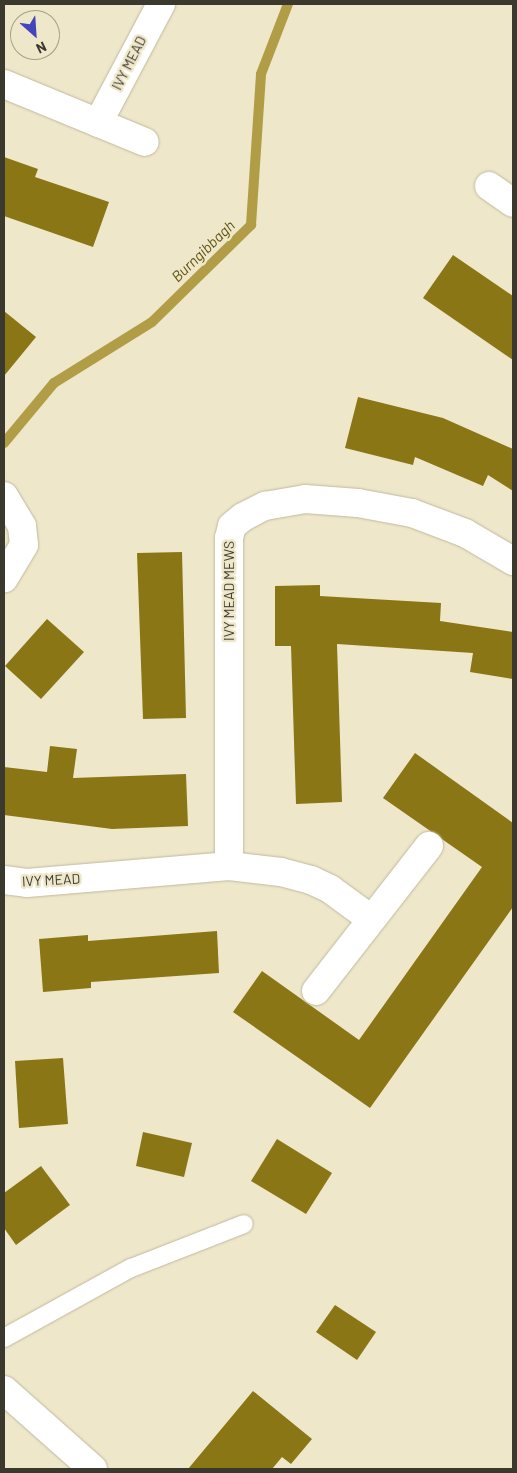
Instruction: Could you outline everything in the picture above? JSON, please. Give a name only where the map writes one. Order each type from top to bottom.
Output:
[{"type":"street","name":"IVY MEAD","points":[[98,123],[161,4]]},
{"type":"street","points":[[4,84],[145,142]]},
{"type":"street","points":[[490,186],[513,203]]},
{"type":"street","points":[[4,496],[22,526],[24,545],[4,578]]},
{"type":"street","name":"IVY MEAD MEWS","points":[[229,866],[229,538],[232,526],[265,506],[305,500],[358,503],[412,513],[465,533],[513,561]]},
{"type":"street","points":[[316,991],[429,846]]},
{"type":"street","name":"IVY MEAD","points":[[4,882],[96,878],[229,866]]},
{"type":"street","points":[[229,866],[281,872],[311,880],[330,889],[371,919]]},
{"type":"street","points":[[4,1390],[93,1469]]},
{"type":"lane","points":[[4,1338],[130,1268],[244,1224]]},
{"type":"building","points":[[4,157],[38,169],[35,177],[109,202],[93,247],[4,216]]},
{"type":"building","points":[[453,255],[513,296],[513,360],[423,298]]},
{"type":"building","points":[[4,311],[36,337],[4,376]]},
{"type":"building","points":[[358,397],[443,418],[513,449],[513,491],[488,475],[483,486],[415,457],[413,465],[345,448]]},
{"type":"building","points":[[182,552],[186,718],[143,719],[137,553]]},
{"type":"building","points":[[320,585],[320,596],[441,603],[440,621],[513,632],[513,679],[470,672],[473,653],[337,644],[342,802],[296,804],[291,646],[275,646],[275,586]]},
{"type":"building","points":[[47,619],[84,652],[41,699],[5,666]]},
{"type":"building","points":[[50,746],[77,749],[73,778],[186,774],[188,826],[112,829],[4,815],[4,767],[47,772]]},
{"type":"building","points":[[415,753],[513,823],[513,907],[370,1108],[233,1012],[262,971],[359,1040],[482,867],[383,798]]},
{"type":"building","points":[[217,931],[219,973],[91,982],[91,988],[43,992],[39,939],[88,935],[88,941]]},
{"type":"building","points":[[63,1058],[68,1124],[19,1128],[15,1061]]},
{"type":"building","points":[[143,1132],[192,1143],[184,1177],[136,1166]]},
{"type":"building","points":[[277,1139],[332,1173],[306,1214],[251,1181]]},
{"type":"building","points":[[41,1166],[70,1205],[16,1245],[4,1228],[4,1193]]},
{"type":"building","points":[[335,1305],[376,1332],[357,1360],[316,1332]]},
{"type":"building","points":[[253,1391],[312,1439],[291,1464],[282,1457],[272,1469],[188,1469]]},
{"type":"waterway","name":"Burngibbagh","points":[[4,443],[54,383],[152,322],[251,225],[261,74],[288,4]]}]
